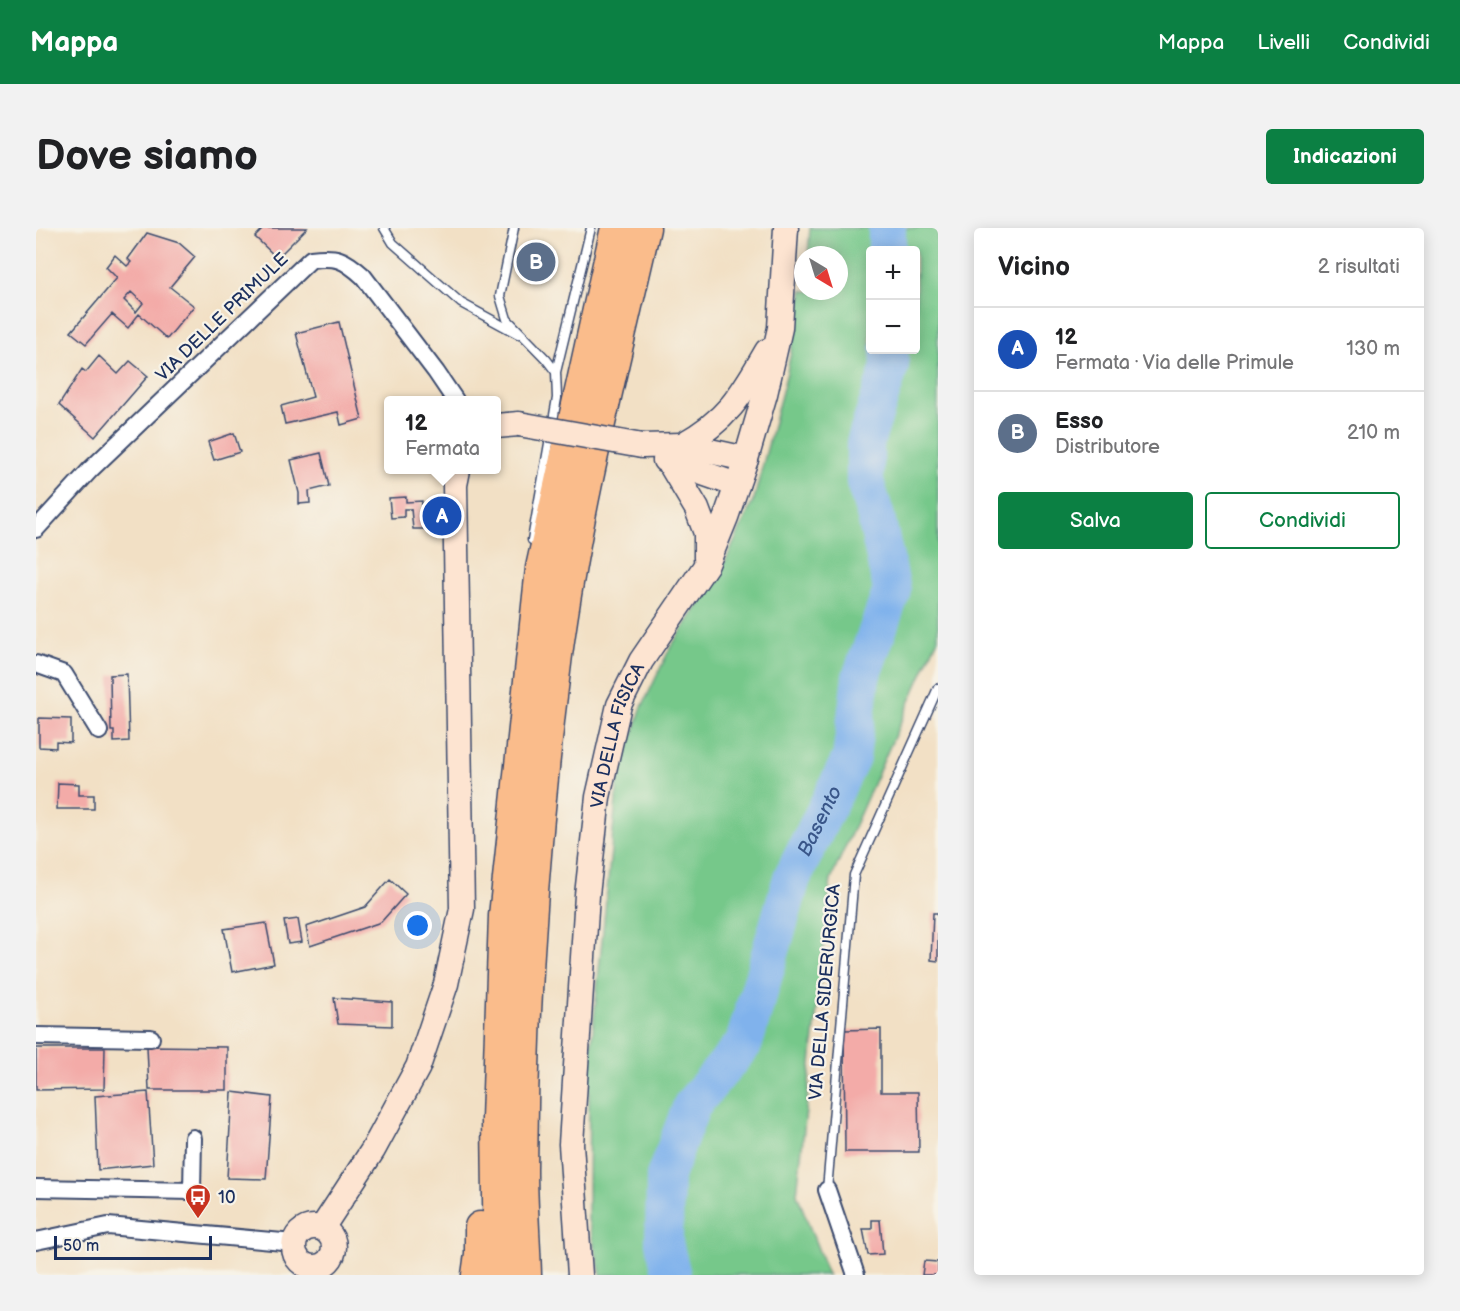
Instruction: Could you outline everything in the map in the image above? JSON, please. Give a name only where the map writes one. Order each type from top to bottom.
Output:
[{"type":"highway","points":[[499,1275],[497,1119],[502,950],[540,568],[616,228]]},
{"type":"highway","points":[[526,1275],[522,1171],[525,1023],[532,880],[557,653],[584,499],[645,228]]},
{"type":"highway","points":[[477,1275],[480,1254],[479,1079],[502,950]]},
{"type":"street","name":"VIA DELLA FISICA","points":[[580,1275],[571,1144],[587,895],[598,797],[619,705],[641,660],[706,564],[726,518],[746,459],[765,394],[780,328],[786,228]]},
{"type":"street","name":"VIA DELLE PRIMULE","points":[[36,529],[90,470],[311,259],[331,256],[348,263],[363,276],[452,396]]},
{"type":"street","points":[[675,454],[737,402],[780,328]]},
{"type":"street","points":[[507,425],[642,446],[675,454],[746,459]]},
{"type":"street","points":[[675,454],[737,485]]},
{"type":"street","points":[[675,454],[706,533],[706,564]]},
{"type":"street","points":[[322,1227],[373,1150],[418,1067],[446,984],[462,909],[455,485],[457,474]]},
{"type":"street","points":[[36,664],[64,674],[99,730]]},
{"type":"street","points":[[36,1036],[152,1038]]},
{"type":"street","points":[[36,1188],[192,1191],[193,1138]]},
{"type":"street","name":"VIA DELLA SIDERURGICA","points":[[827,1190],[856,1275]]},
{"type":"street","points":[[36,1241],[108,1226],[294,1243]]},
{"type":"street","points":[[308,1227],[322,1227],[332,1236],[334,1242],[334,1268],[305,1265],[296,1256],[294,1243],[302,1231],[308,1227]]},
{"type":"lane","points":[[384,228],[393,243],[461,303],[529,340]]},
{"type":"lane","points":[[514,228],[500,297],[507,319],[529,340],[555,372]]},
{"type":"lane","points":[[531,546],[557,398],[555,372],[591,228]]},
{"type":"lane","points":[[525,626],[527,693]]},
{"type":"lane","name":"VIA DELLA SIDERURGICA","points":[[827,1190],[854,875],[938,688]]},
{"type":"green space","points":[[810,228],[938,228],[938,638],[831,879],[797,1194],[828,1275],[601,1275],[588,1220],[589,1069],[618,781],[641,709],[670,648],[719,575],[754,499],[787,372],[801,300],[848,300],[848,246],[809,246]]},
{"type":"building","points":[[264,228],[307,228],[277,258],[255,237]]},
{"type":"building","points":[[147,233],[179,243],[195,257],[170,287],[194,306],[167,339],[139,314],[128,328],[112,314],[86,344],[71,332],[117,278],[106,267],[115,255],[127,266],[131,262],[128,259]],"holes":[[[131,292],[143,303],[136,312],[124,300]]]},
{"type":"building","points":[[339,322],[362,419],[341,425],[338,412],[285,424],[281,406],[313,397],[296,333]]},
{"type":"building","points":[[99,356],[118,374],[130,361],[148,376],[95,437],[59,405],[82,369],[86,372]]},
{"type":"building","points":[[234,433],[240,452],[214,460],[208,442]]},
{"type":"building","points":[[321,453],[329,486],[309,491],[310,503],[299,504],[299,493],[291,460]]},
{"type":"building","points":[[406,497],[406,502],[422,501],[424,529],[413,529],[411,509],[404,509],[404,517],[391,518],[389,498]]},
{"type":"building","points":[[127,674],[129,741],[114,742],[114,731],[111,731],[110,675]]},
{"type":"building","points":[[39,718],[71,719],[71,743],[56,742],[56,748],[39,747]]},
{"type":"building","points":[[58,783],[79,784],[79,795],[94,795],[94,809],[57,809]]},
{"type":"building","points":[[390,879],[406,894],[381,922],[310,946],[306,927],[365,907]]},
{"type":"building","points":[[933,913],[938,913],[938,961],[931,960]]},
{"type":"building","points":[[298,919],[302,942],[288,944],[284,921]]},
{"type":"building","points":[[266,923],[274,964],[232,972],[224,929]]},
{"type":"building","points":[[334,998],[392,1002],[392,1026],[338,1024]]},
{"type":"building","points":[[881,1029],[881,1092],[918,1092],[919,1152],[845,1152],[844,1030]]},
{"type":"building","points":[[147,1046],[227,1047],[227,1090],[149,1090]]},
{"type":"building","points":[[36,1048],[105,1048],[104,1089],[36,1090]]},
{"type":"building","points":[[148,1092],[153,1164],[98,1170],[95,1096]]},
{"type":"building","points":[[232,1092],[272,1097],[266,1179],[227,1178]]},
{"type":"building","points":[[872,1220],[880,1220],[883,1254],[868,1255],[863,1229],[872,1229]]},
{"type":"building","points":[[924,1261],[938,1262],[938,1275],[922,1275]]},
{"type":"waterway","name":"Basento","points":[[887,228],[887,246]]},
{"type":"waterway","name":"Basento","points":[[672,1275],[664,1243],[665,1176],[692,1105],[744,1043],[792,878],[851,758],[861,677],[892,590],[876,517],[865,482],[865,443],[890,366],[889,354]]},
{"type":"place","name":"Esso","points":[[536,262]]},
{"type":"place","name":"12","points":[[442,516]]},
{"type":"place","name":"10","points":[[198,1220]]}]
